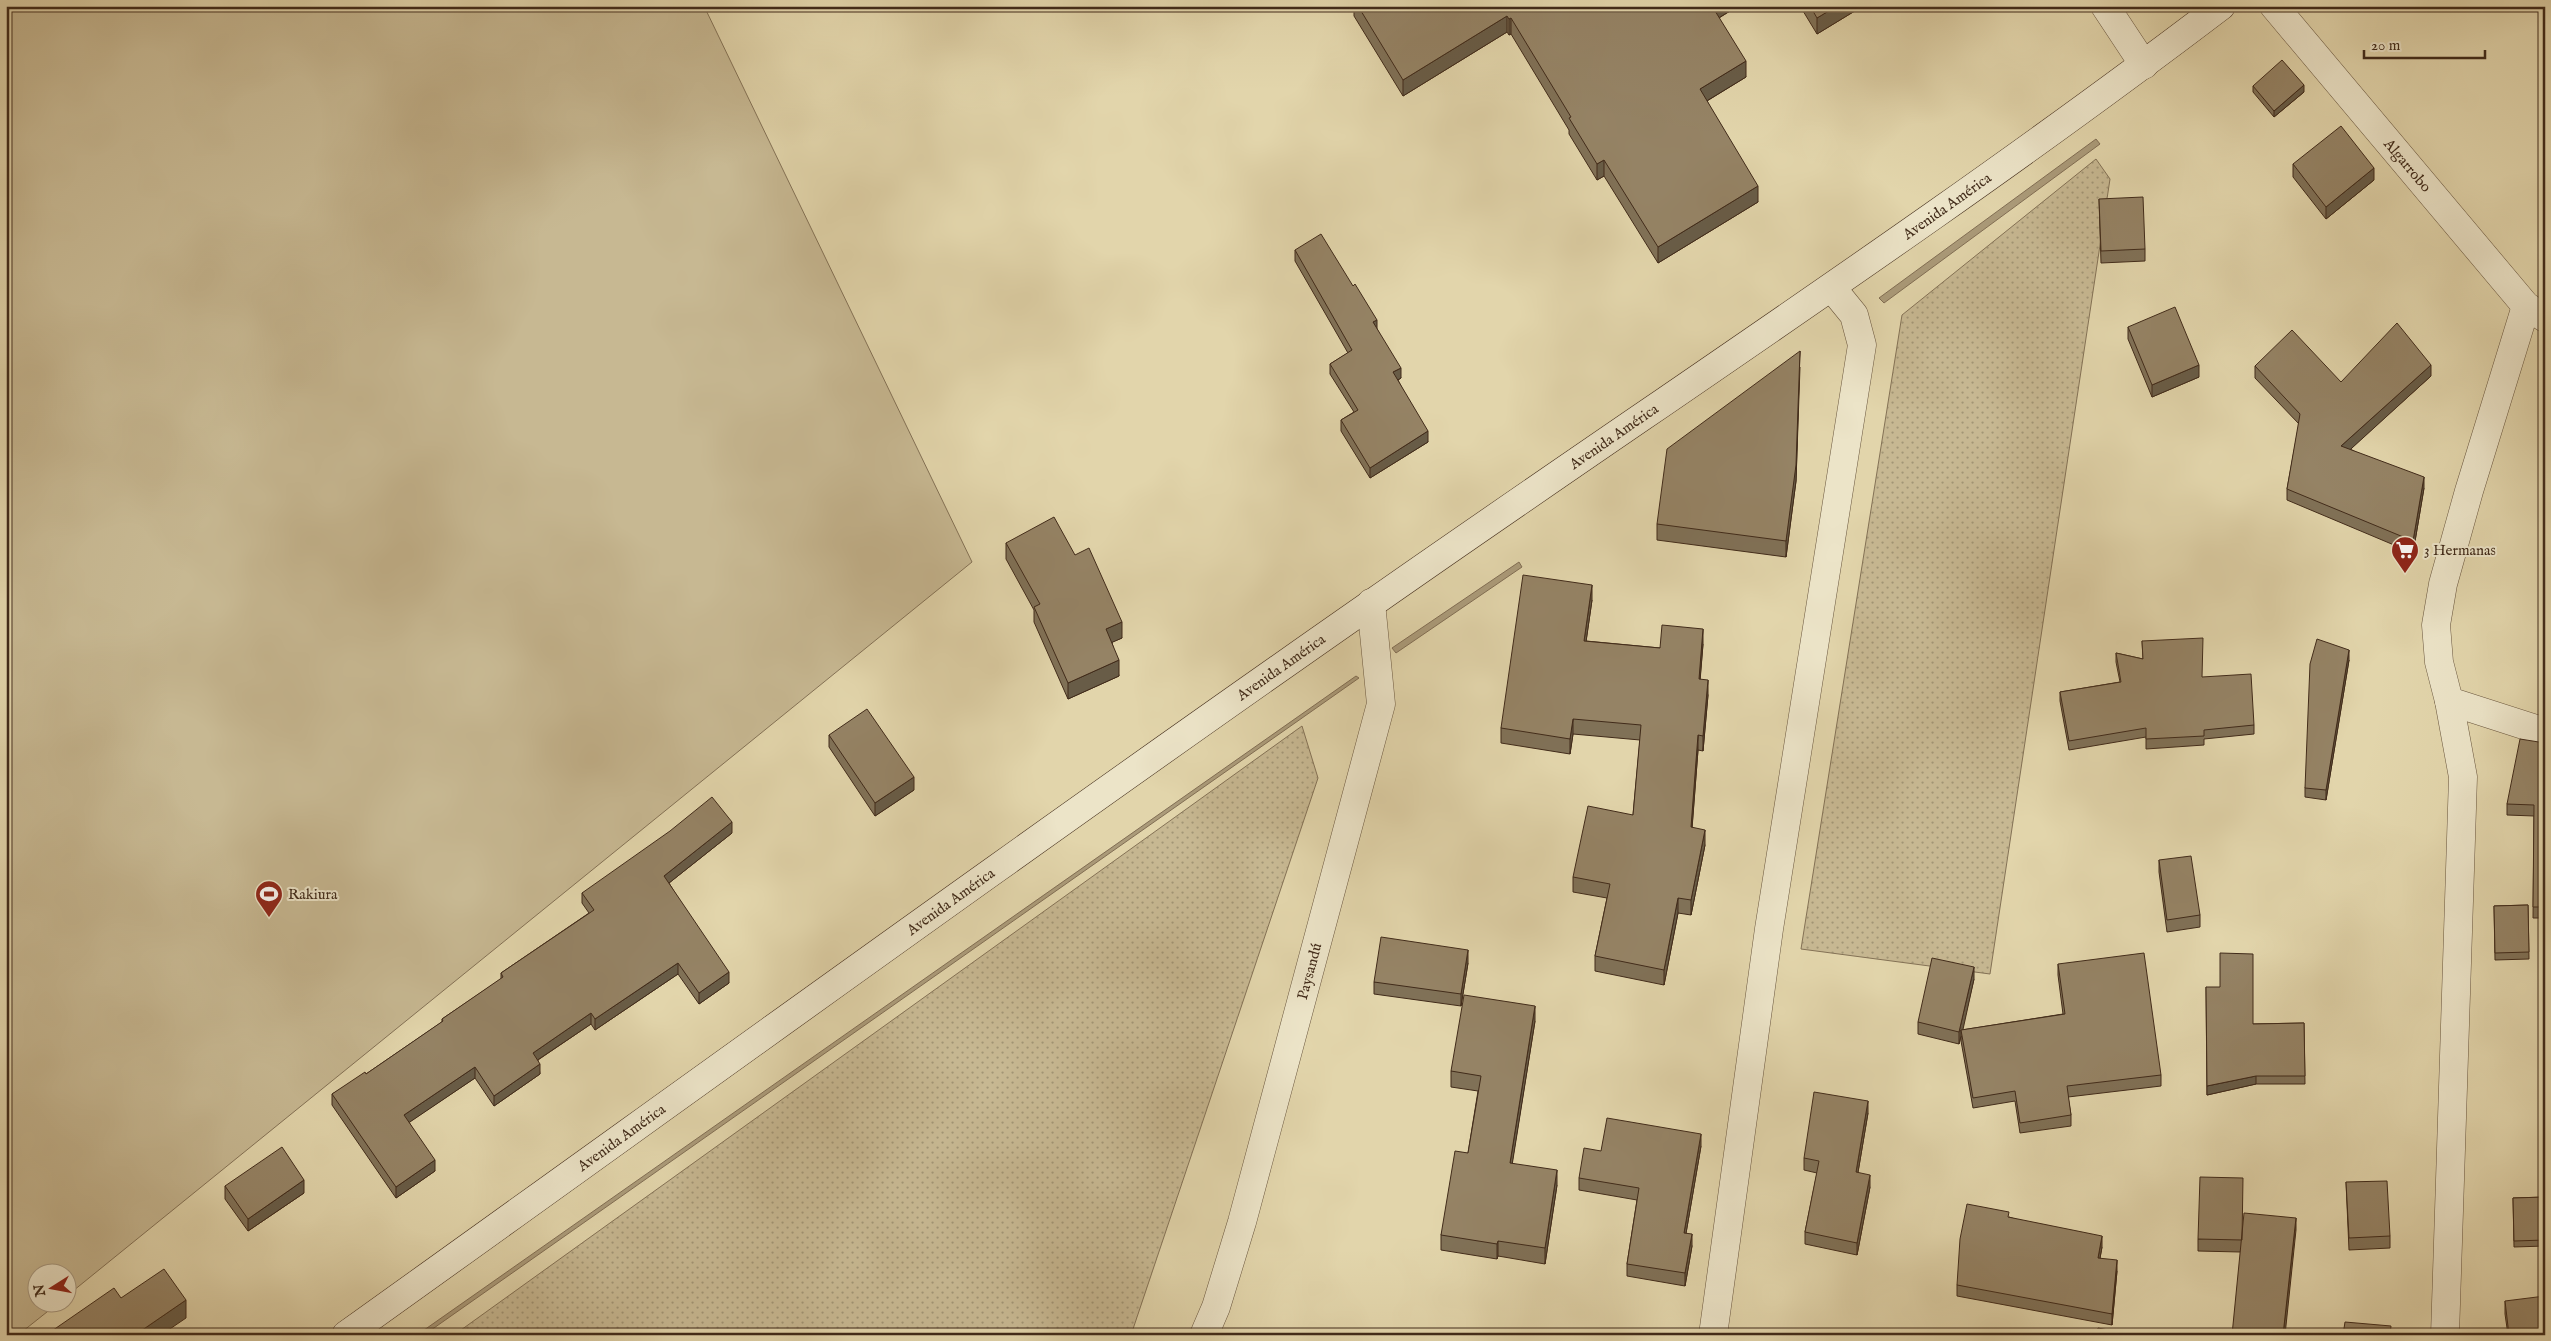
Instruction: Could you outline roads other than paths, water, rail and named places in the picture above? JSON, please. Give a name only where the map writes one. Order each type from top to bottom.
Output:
[{"type":"street","points":[[2105,6],[2144,65]]},
{"type":"street","name":"Avenida América","points":[[346,1335],[1372,604],[1832,288],[2144,65],[2221,6]]},
{"type":"street","name":"Algarrobo","points":[[2274,6],[2536,312]]},
{"type":"street","points":[[1713,1335],[1769,929],[1862,345],[1854,316],[1832,288]]},
{"type":"street","points":[[2445,1335],[2463,777],[2449,702],[2439,662],[2436,625],[2443,584],[2469,491],[2536,312]]},
{"type":"street","name":"Paysandú","points":[[1204,1335],[1216,1307],[1242,1222],[1381,704],[1372,604]]},
{"type":"street","points":[[2449,702],[2545,732]]},
{"type":"place","name":"3 Hermanas","points":[[2405,574]]},
{"type":"place","name":"Rakiura","points":[[269,918]]}]
